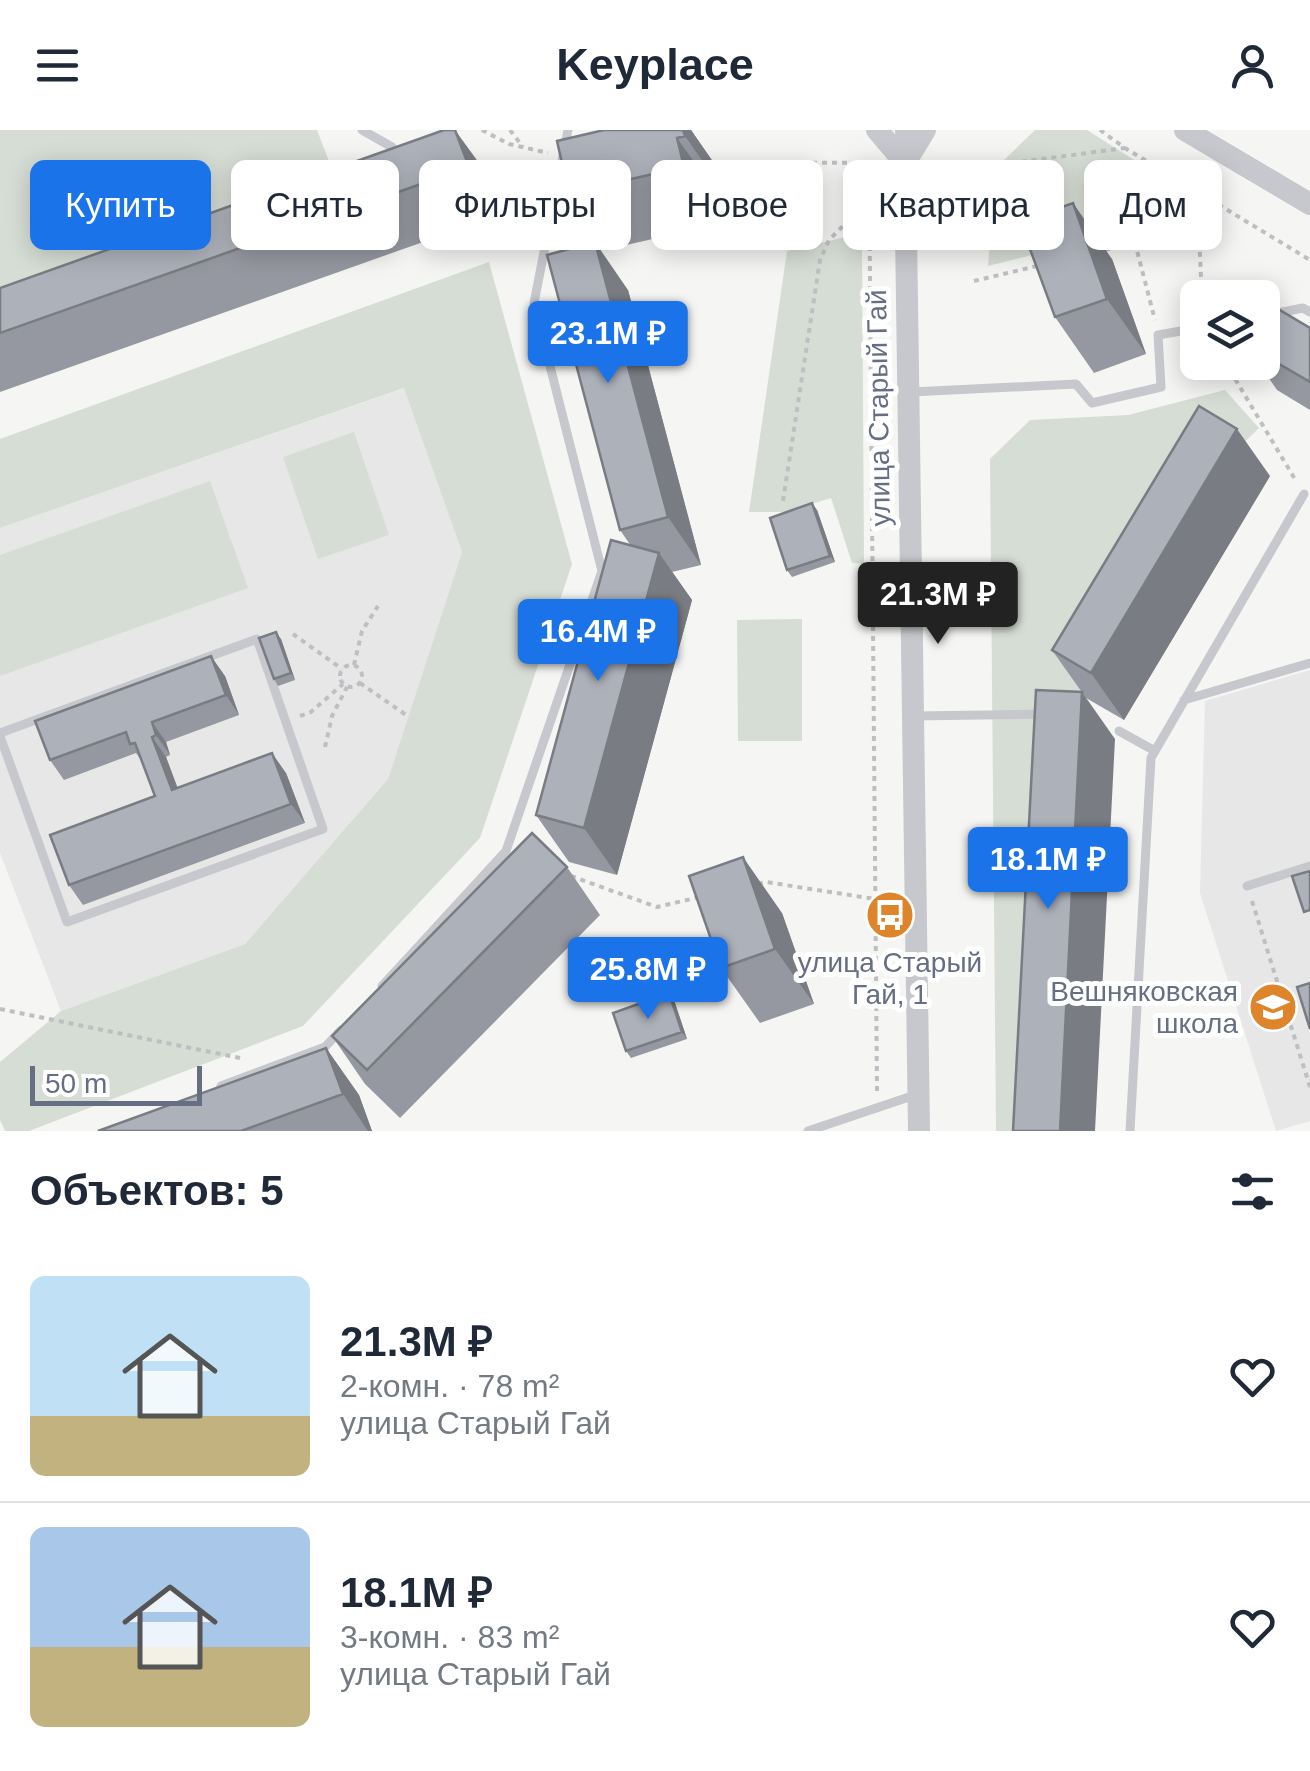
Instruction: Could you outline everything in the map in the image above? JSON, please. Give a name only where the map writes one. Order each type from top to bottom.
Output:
[{"type":"street","points":[[877,130],[902,160]]},
{"type":"street","name":"улица Старый Гай","points":[[904,130],[905,160]]},
{"type":"street","points":[[907,160],[925,130]]},
{"type":"street","points":[[1186,130],[1310,204]]},
{"type":"street","name":"улица Старый Гай","points":[[906,250],[919,1131]]},
{"type":"lane","points":[[362,130],[392,148],[394,156]]},
{"type":"lane","points":[[377,992],[506,852],[602,571],[534,302],[568,130]]},
{"type":"lane","points":[[383,160],[412,150]]},
{"type":"lane","points":[[1280,312],[1303,308],[1310,312]]},
{"type":"lane","points":[[908,392],[1076,384],[1092,403],[1161,387],[1158,336],[1180,332]]},
{"type":"lane","points":[[1130,1131],[1151,758],[1304,494]]},
{"type":"lane","points":[[258,639],[323,829],[67,922],[0,734],[258,639]]},
{"type":"lane","points":[[1184,700],[1310,664]]},
{"type":"lane","points":[[913,716],[1048,714]]},
{"type":"lane","points":[[1119,731],[1155,751]]},
{"type":"lane","points":[[1247,886],[1310,866]]},
{"type":"lane","points":[[207,1092],[326,1048],[351,1020]]},
{"type":"lane","points":[[808,1131],[918,1094]]},
{"type":"path","points":[[482,130],[509,144],[562,156]]},
{"type":"path","points":[[510,130],[522,147]]},
{"type":"path","points":[[1100,130],[1146,160]]},
{"type":"path","points":[[1035,160],[1126,148]]},
{"type":"path","points":[[1222,207],[1310,260]]},
{"type":"path","points":[[783,501],[820,260],[829,240],[843,226]]},
{"type":"path","points":[[1094,252],[1135,243],[1158,336]]},
{"type":"path","points":[[870,250],[877,1108]]},
{"type":"path","points":[[1199,250],[1201,280]]},
{"type":"path","points":[[974,281],[1043,264]]},
{"type":"path","points":[[1236,380],[1304,494]]},
{"type":"path","points":[[354,665],[362,631],[378,606]]},
{"type":"path","points":[[293,634],[342,669]]},
{"type":"path","points":[[286,721],[311,712],[345,686],[360,683],[360,670],[354,665],[346,666],[339,676],[345,686]]},
{"type":"path","points":[[360,683],[408,716]]},
{"type":"path","points":[[325,747],[332,716],[345,686]]},
{"type":"path","points":[[559,872],[657,906],[712,894]]},
{"type":"path","points":[[748,886],[766,882],[876,899]]},
{"type":"path","points":[[1247,886],[1310,1087]]},
{"type":"path","points":[[0,1009],[278,1065]]},
{"type":"shaded area","points":[[0,130],[317,130],[329,160],[231,160],[231,205],[211,212],[211,160],[30,160],[30,250],[104,250],[0,287]]},
{"type":"shaded area","points":[[1035,130],[1087,130],[1134,160],[1084,160],[1084,242],[1064,247],[1064,160],[1005,159]]},
{"type":"shaded area","points":[[843,238],[843,250],[862,250],[864,564],[852,563],[831,498],[785,512],[749,512],[787,251],[823,250],[823,242]]},
{"type":"shaded area","points":[[989,250],[1052,250],[988,266]]},
{"type":"shaded area","points":[[489,262],[572,564],[480,838],[303,1026],[29,1131],[5,1131],[0,1120],[0,1062],[61,1011],[245,944],[388,779],[462,552],[404,388],[0,528],[0,439]]},
{"type":"shaded area","points":[[405,388],[462,552],[388,779],[245,944],[61,1011],[0,853],[0,528]]},
{"type":"shaded area","points":[[1225,390],[1259,428],[1226,460],[1066,714],[1038,1131],[996,1131],[990,459],[1030,420],[1128,415]]},
{"type":"shaded area","points":[[354,432],[389,535],[318,559],[283,457]]},
{"type":"shaded area","points":[[210,481],[248,588],[0,676],[0,555]]},
{"type":"shaded area","points":[[802,619],[802,741],[738,741],[737,620]]},
{"type":"shaded area","name":"Вешняковская школа","points":[[1310,670],[1310,1121],[1276,1131],[1200,893],[1205,701]]},
{"type":"building","points":[[444,130],[455,130],[466,160],[419,160],[419,185],[399,192],[399,160],[360,160]]},
{"type":"building","points":[[604,130],[683,130],[685,136],[677,138],[682,160],[651,160],[651,174],[631,179],[631,160],[561,160],[557,141]]},
{"type":"building","points":[[1073,203],[1084,234],[1084,250],[1090,250],[1107,299],[1055,317],[1030,250],[1064,250],[1064,206]]},
{"type":"building","points":[[231,206],[231,250],[234,250],[0,333],[0,288],[107,250],[211,250],[211,213]]},
{"type":"building","points":[[565,250],[597,250],[668,517],[620,530],[547,255]]},
{"type":"building","points":[[1280,310],[1310,328],[1310,382],[1280,364]]},
{"type":"building","points":[[1199,406],[1237,429],[1091,673],[1052,650]]},
{"type":"building","points":[[812,503],[830,556],[787,570],[770,518]]},
{"type":"building","points":[[611,540],[659,553],[584,828],[536,815]]},
{"type":"building","points":[[276,632],[291,673],[274,679],[259,638]]},
{"type":"building","points":[[211,656],[226,695],[152,722],[156,735],[152,737],[172,790],[272,753],[291,804],[69,885],[50,835],[155,796],[135,743],[130,744],[126,732],[50,760],[35,721]]},
{"type":"building","points":[[1036,690],[1082,692],[1060,1131],[1013,1131]]},
{"type":"building","points":[[532,833],[567,867],[367,1070],[332,1036]]},
{"type":"building","points":[[743,857],[775,949],[721,968],[689,876]]},
{"type":"building","points":[[1310,871],[1310,910],[1304,912],[1292,876]]},
{"type":"building","points":[[1310,983],[1310,1029],[1297,987]]},
{"type":"building","points":[[669,993],[682,1032],[626,1051],[613,1013]]},
{"type":"building","points":[[326,1048],[343,1094],[241,1131],[98,1131]]},
{"type":"place","name":"улица Старый Гай, 1","points":[[890,915]]},
{"type":"place","name":"Вешняковская школа","points":[[1273,1007]]}]
